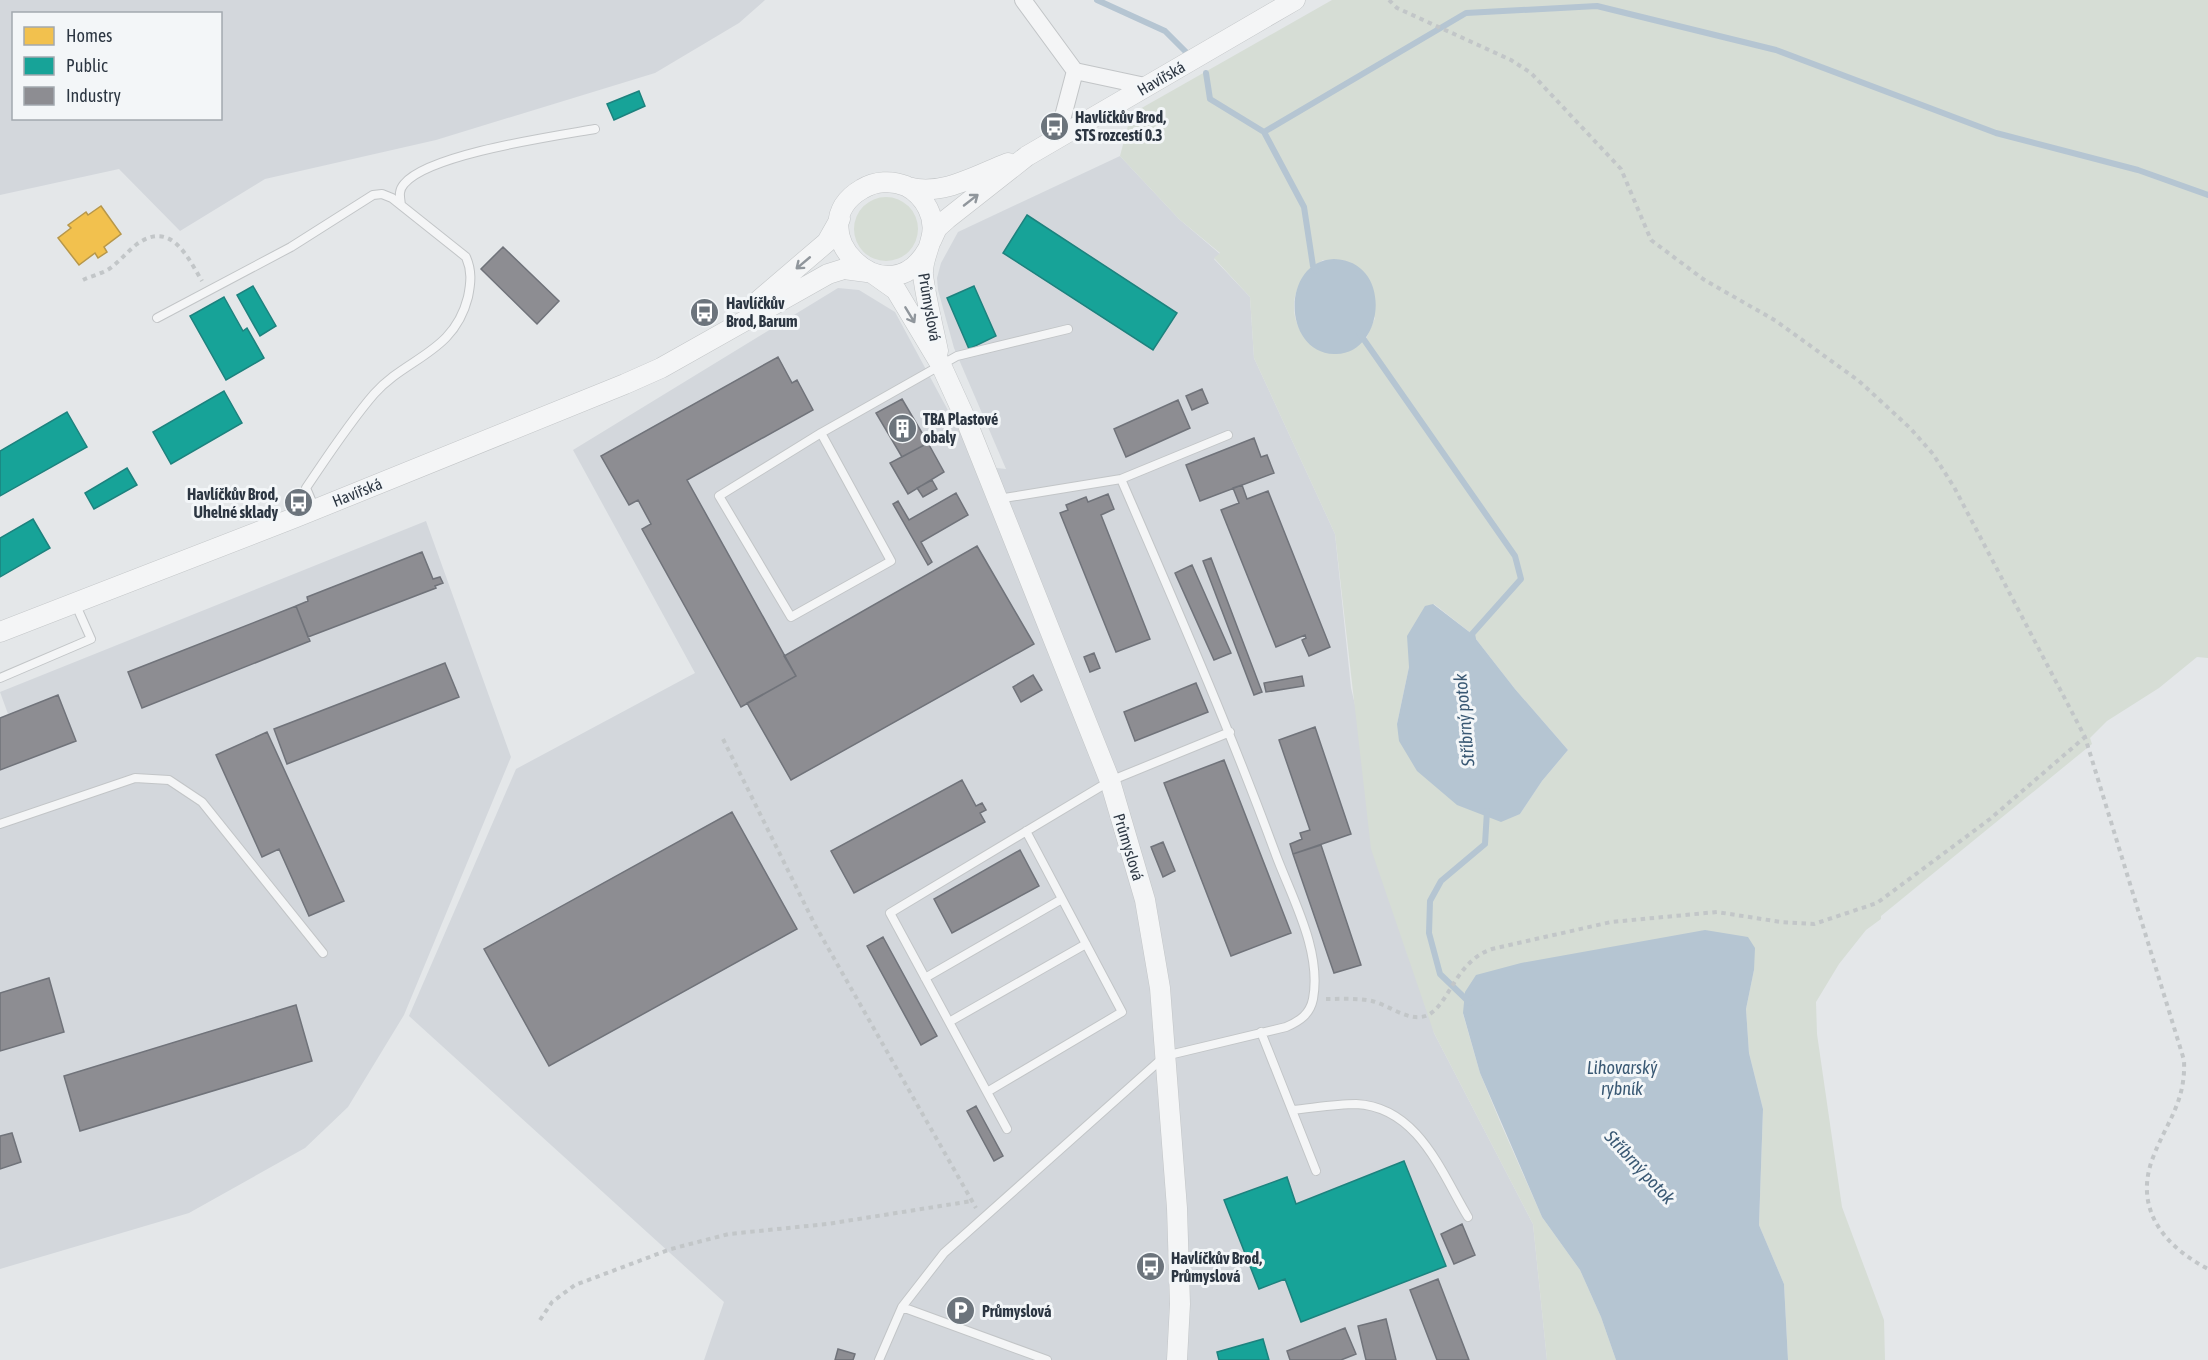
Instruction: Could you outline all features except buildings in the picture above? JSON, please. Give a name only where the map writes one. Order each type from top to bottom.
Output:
[{"type":"street","points":[[1023,0],[1075,71],[1145,86]]},
{"type":"street","name":"Havířská","points":[[709,341],[820,248],[836,230],[848,202],[866,186],[889,182],[924,191],[942,189],[1027,156],[1295,0]]},
{"type":"street","points":[[1057,139],[1075,71]]},
{"type":"street","name":"Havířská","points":[[0,632],[315,509],[625,384],[661,368],[828,274],[853,268],[889,275],[906,271],[920,260],[937,228],[1027,156]]},
{"type":"street","points":[[907,187],[921,198],[930,214],[929,245]]},
{"type":"street","points":[[840,219],[840,235],[844,250],[854,263],[870,272]]},
{"type":"street","name":"Průmyslová","points":[[929,245],[923,275],[940,365]]},
{"type":"street","name":"Průmyslová","points":[[870,272],[896,290],[940,365],[998,499],[1110,781],[1145,900],[1160,988],[1177,1219],[1180,1304],[1177,1360]]},
{"type":"lane","points":[[401,205],[399,193],[403,184],[422,170],[491,148],[595,129]]},
{"type":"lane","points":[[157,318],[291,247],[373,195],[382,194],[401,205],[466,256],[470,266],[471,282],[464,314],[437,349],[389,381],[362,410],[306,488],[315,509]]},
{"type":"lane","points":[[821,433],[891,561],[791,617],[718,496],[821,433],[957,356],[1068,329]]},
{"type":"lane","points":[[998,499],[1121,479],[1228,435]]},
{"type":"lane","points":[[879,1360],[902,1307],[930,1268],[1165,1056],[1300,1021],[1309,1011],[1313,999],[1311,949],[1230,732],[1121,479]]},
{"type":"lane","points":[[0,678],[91,639],[75,603]]},
{"type":"lane","points":[[1007,1129],[890,913],[1110,781],[1230,732]]},
{"type":"lane","points":[[0,824],[135,778],[169,780],[202,802],[323,953]]},
{"type":"lane","points":[[987,1092],[1122,1012],[1026,831]]},
{"type":"lane","points":[[925,978],[1062,899]]},
{"type":"lane","points":[[949,1022],[1086,944]]},
{"type":"lane","points":[[1261,1032],[1316,1171]]},
{"type":"lane","points":[[1292,1110],[1356,1104],[1370,1106],[1399,1117],[1421,1137],[1468,1217]]},
{"type":"lane","points":[[902,1307],[1031,1357],[1047,1360]]},
{"type":"path","points":[[1389,0],[1397,8],[1511,60],[1531,73],[1621,169],[1651,240],[1703,279],[1776,321],[1840,366],[1910,428],[1933,454],[1954,488],[2085,736],[2184,1060],[2183,1091],[2178,1108],[2152,1162],[2149,1202],[2165,1238],[2185,1257],[2208,1269]]},
{"type":"path","points":[[83,280],[108,269],[139,243],[152,236],[164,236],[173,240],[186,254],[208,291]]},
{"type":"path","points":[[1313,999],[1372,1002],[1420,1017],[1432,1013],[1443,1001],[1464,967],[1478,954],[1492,949],[1611,922],[1716,912],[1781,922],[1814,924],[1877,903],[1990,819],[2085,736]]},
{"type":"path","points":[[723,739],[814,925],[982,1219]]},
{"type":"path","points":[[540,1320],[552,1302],[575,1284],[671,1249],[729,1234],[827,1224],[972,1201]]},
{"type":"shaded area","points":[[0,0],[765,0],[739,23],[655,73],[436,140],[265,179],[180,231],[119,169],[0,195]]},
{"type":"shaded area","points":[[1332,0],[2208,0],[2208,658],[2197,657],[2159,688],[2107,721],[2090,738],[2092,744],[1881,916],[1881,919],[1866,930],[1839,964],[1816,1002],[1817,1034],[1842,1207],[1884,1320],[1885,1360],[1788,1360],[1784,1284],[1759,1225],[1763,1109],[1749,1053],[1746,1009],[1754,970],[1463,1014],[1480,1073],[1542,1217],[1580,1270],[1601,1317],[1616,1360],[1547,1360],[1533,1224],[1434,1033],[1371,849],[1335,534],[1254,358],[1250,297],[1214,258],[1220,253],[1179,219],[1120,156],[1131,114]],"holes":[[[1323,260],[1344,260],[1375,318],[1365,341],[1322,351],[1309,342],[1300,331],[1295,318],[1296,293],[1302,280]],[[1434,604],[1472,634],[1515,689],[1568,750],[1542,781],[1520,814],[1397,724],[1409,667]]]},
{"type":"shaded area","points":[[1120,156],[1179,219],[1220,254],[1214,259],[1250,297],[1254,358],[1335,534],[1351,688],[1434,1033],[1533,1224],[1547,1360],[704,1360],[724,1302],[409,1016],[516,769],[695,673],[573,450],[838,288],[859,290],[895,312],[978,466],[1006,469],[954,348],[938,290],[937,278],[941,263],[958,232]]},
{"type":"shaded area","points":[[886,197],[898,199],[909,206],[916,217],[918,229],[916,241],[909,252],[898,259],[886,261],[874,259],[863,252],[856,241],[854,229],[856,217],[863,206],[874,199]]},
{"type":"shaded area","points":[[426,521],[511,757],[404,1015],[348,1107],[305,1148],[189,1213],[0,1269],[0,717],[8,714],[0,692]]},
{"type":"water","points":[[1334,259],[1354,264],[1367,275],[1374,291],[1376,308],[1372,326],[1364,341],[1351,351],[1334,354],[1317,349],[1305,339],[1297,324],[1295,306],[1297,289],[1304,274],[1317,264]]},
{"type":"water","points":[[1433,604],[1472,634],[1515,689],[1568,750],[1542,781],[1520,814],[1501,822],[1457,805],[1417,771],[1399,741],[1397,724],[1409,667],[1407,636],[1425,606]]},
{"type":"water","name":"Lihovarský rybník","points":[[1705,930],[1748,937],[1755,948],[1754,970],[1746,1009],[1749,1053],[1763,1109],[1759,1225],[1784,1284],[1788,1360],[1616,1360],[1601,1317],[1580,1270],[1542,1217],[1480,1073],[1463,1013],[1465,992],[1476,975],[1521,963]]},
{"type":"waterway","name":"Stříbrný potok","points":[[1097,0],[1165,31],[1189,55]]},
{"type":"waterway","points":[[1264,132],[1466,13],[1597,6],[1776,50],[1996,133],[2138,170],[2208,195]]},
{"type":"waterway","name":"Stříbrný potok","points":[[1206,73],[1210,99],[1264,132],[1304,207],[1313,266],[1316,271]]},
{"type":"waterway","name":"Stříbrný potok","points":[[1360,334],[1515,556],[1521,579],[1472,634],[1473,639]]},
{"type":"waterway","name":"Stříbrný potok","points":[[1470,1003],[1440,974],[1429,933],[1430,901],[1441,881],[1485,844],[1487,811]]},
{"type":"place","name":"Havlíčkův Brod, STS rozcestí 0.3","points":[[1054,126]]},
{"type":"place","name":"Havlíčkův Brod, Barum","points":[[705,312]]},
{"type":"place","name":"TBA Plastové obaly","points":[[902,428]]},
{"type":"place","name":"Havlíčkův Brod, Uhelné sklady","points":[[299,503]]},
{"type":"place","name":"Havlíčkův Brod, Průmyslová","points":[[1150,1267]]},
{"type":"place","name":"Průmyslová","points":[[961,1311]]}]
